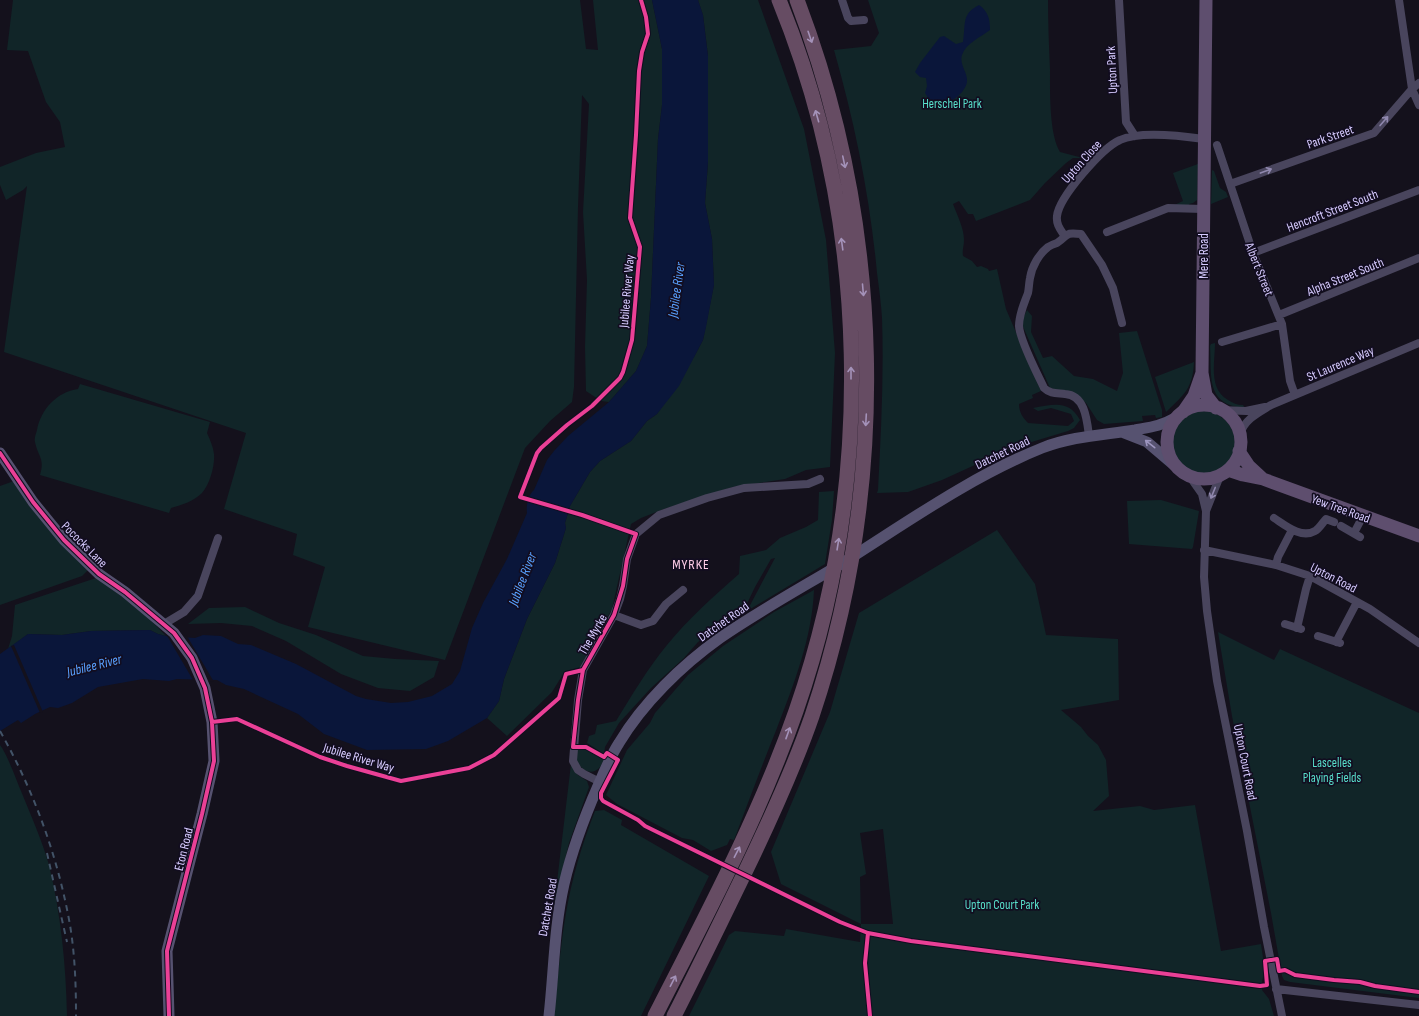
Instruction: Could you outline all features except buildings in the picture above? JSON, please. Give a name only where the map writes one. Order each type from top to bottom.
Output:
[{"type":"highway","points":[[655,1016],[741,843],[770,780],[787,737],[808,675],[827,603],[844,500],[851,399],[849,297],[844,257],[830,169],[819,123],[797,47],[779,0]]},
{"type":"highway","points":[[674,1016],[767,826],[810,722],[840,615],[847,583],[859,509],[867,417],[867,387],[865,313],[859,248],[848,180],[835,120],[817,57],[796,0]]},
{"type":"main road","points":[[1204,139],[1206,0]]},
{"type":"main road","name":"Mere Road","points":[[1202,373],[1204,139]]},
{"type":"main road","points":[[1202,373],[1206,395],[1218,409]]},
{"type":"main road","points":[[1179,415],[1190,408],[1208,406],[1218,409],[1229,416],[1236,424],[1240,434],[1239,451],[1235,462],[1224,473],[1211,479],[1201,480],[1190,477],[1181,472],[1174,464],[1167,446],[1167,436],[1170,427],[1179,415],[1194,396],[1202,373]]},
{"type":"main road","name":"Datchet Road","points":[[549,1016],[554,948],[564,885],[578,834],[611,756],[627,731],[648,705],[678,674],[719,639],[971,483],[1032,452],[1057,443],[1089,436],[1157,427],[1179,415]]},
{"type":"main road","name":"Datchet Road","points":[[1122,432],[1147,442],[1174,464]]},
{"type":"main road","name":"Yew Tree Road","points":[[1239,451],[1249,466],[1263,479]]},
{"type":"main road","name":"Pococks Lane","points":[[0,452],[33,502],[64,540],[98,574],[125,592],[174,634]]},
{"type":"main road","name":"Yew Tree Road","points":[[1224,473],[1263,479],[1419,536]]},
{"type":"main road","name":"Eton Road","points":[[169,1016],[168,951],[214,761],[212,722],[205,688],[192,658],[174,634]]},
{"type":"street","points":[[842,0],[848,18],[851,21],[864,20]]},
{"type":"street","name":"Upton Park","points":[[1120,0],[1126,122],[1135,136]]},
{"type":"street","points":[[1399,0],[1412,89],[1419,105]]},
{"type":"street","name":"Park Street","points":[[1230,184],[1374,133],[1419,83]]},
{"type":"street","name":"Upton Close","points":[[1064,235],[1058,227],[1057,216],[1066,196],[1090,165],[1107,149],[1120,140],[1135,136],[1169,135],[1204,139]]},
{"type":"street","name":"Albert Street","points":[[1217,145],[1253,254],[1282,324],[1290,381],[1295,395]]},
{"type":"street","name":"Hencroft Street South","points":[[1253,254],[1419,190]]},
{"type":"street","points":[[1107,232],[1168,208],[1203,209]]},
{"type":"street","points":[[1089,436],[1086,414],[1080,402],[1070,394],[1052,393],[1048,392],[1044,388],[1022,338],[1019,326],[1023,304],[1028,293],[1034,265],[1049,246],[1057,242],[1064,235],[1070,233],[1081,234],[1102,265],[1113,288],[1122,324]]},
{"type":"street","name":"Alpha Street South","points":[[1279,316],[1419,258]]},
{"type":"street","points":[[1222,342],[1282,324]]},
{"type":"street","name":"St Laurence Way","points":[[1218,409],[1246,411],[1271,405],[1419,343]]},
{"type":"street","name":"St Laurence Way","points":[[1240,434],[1242,427],[1249,419],[1271,405]]},
{"type":"street","name":"Upton Court Road","points":[[1206,511],[1224,473]]},
{"type":"street","name":"Upton Court Road","points":[[1190,477],[1202,494],[1206,511],[1204,577],[1207,611],[1217,682],[1282,1016]]},
{"type":"street","name":"The Myrke","points":[[600,782],[578,770],[573,761],[578,700],[583,670],[614,616],[624,586],[627,559],[636,534],[659,515],[707,498],[744,488],[808,484],[820,479]]},
{"type":"street","points":[[1274,518],[1292,530],[1306,533],[1316,531],[1326,519],[1357,535],[1363,516]]},
{"type":"street","points":[[1276,565],[1278,557],[1292,530]]},
{"type":"street","points":[[164,624],[184,612],[198,596],[218,538]]},
{"type":"street","name":"Upton Road","points":[[1204,550],[1276,565],[1310,576],[1370,609],[1419,643]]},
{"type":"street","points":[[1285,624],[1299,628],[1306,589],[1310,576]]},
{"type":"street","points":[[614,616],[642,625],[653,621],[666,604],[683,590]]},
{"type":"street","points":[[1318,636],[1338,642],[1357,602]]},
{"type":"street","points":[[1276,989],[1419,1005]]},
{"type":"green space","points":[[13,0],[580,0],[586,49],[598,50],[593,0],[652,0],[662,49],[662,105],[658,139],[651,298],[647,346],[636,371],[609,402],[601,401],[586,391],[585,347],[587,280],[583,212],[589,104],[582,95],[574,387],[572,402],[550,421],[525,448],[445,660],[308,627],[325,567],[293,555],[297,534],[224,509],[246,433],[4,352],[27,186],[6,200],[0,185],[0,167],[36,153],[65,147],[60,122],[46,102],[28,51],[7,50]]},
{"type":"green space","points":[[698,0],[758,0],[804,129],[826,240],[835,353],[830,467],[806,470],[785,479],[733,487],[664,509],[641,518],[631,524],[612,609],[581,667],[565,671],[552,692],[507,736],[487,718],[499,701],[504,679],[527,619],[555,563],[566,528],[565,523],[570,506],[590,472],[600,461],[631,441],[647,421],[657,414],[703,340],[714,285],[712,239],[705,203],[708,162],[708,56],[703,15]]},
{"type":"green space","name":"Herschel Park","points":[[868,0],[1048,0],[1050,100],[1054,135],[1060,152],[1083,158],[1073,158],[1066,163],[1030,200],[976,221],[973,214],[968,214],[959,201],[953,204],[963,231],[963,256],[972,261],[977,267],[981,266],[989,271],[997,269],[1006,309],[1041,391],[1032,395],[1033,398],[1019,404],[1023,417],[1028,423],[1068,426],[1074,421],[1071,414],[1051,408],[1038,411],[1033,408],[1060,405],[1070,409],[1080,420],[1074,428],[1068,431],[1025,444],[942,480],[908,492],[877,493],[880,447],[883,339],[881,307],[874,245],[861,161],[849,105],[834,50],[871,46],[879,33]]},
{"type":"green space","points":[[1198,164],[1197,200],[1189,204],[1190,207],[1170,207],[1183,201],[1173,173]]},
{"type":"green space","points":[[1212,170],[1214,171],[1220,188],[1226,192],[1228,197],[1211,204]]},
{"type":"green space","points":[[1027,310],[1032,316],[1031,332],[1043,358],[1052,356],[1074,376],[1093,379],[1117,391],[1123,373],[1119,333],[1137,331],[1162,410],[1162,417],[1156,418],[1155,415],[1142,416],[1143,421],[1104,424],[1097,420],[1086,403],[1072,393],[1050,388],[1021,322]]},
{"type":"green space","points":[[1215,343],[1214,374],[1218,389],[1228,400],[1235,404],[1243,405],[1245,408],[1232,406],[1223,401],[1217,395],[1213,387],[1211,378],[1210,346],[1211,344]]},
{"type":"green space","points":[[1194,362],[1192,378],[1183,396],[1166,412],[1155,377]]},
{"type":"green space","points":[[80,384],[210,422],[207,433],[214,451],[214,463],[210,480],[202,493],[184,504],[171,508],[169,513],[40,475],[42,465],[35,439],[42,415],[57,398],[70,391],[78,389]]},
{"type":"green space","points":[[1203,411],[1221,417],[1229,425],[1235,443],[1229,461],[1221,469],[1203,475],[1185,469],[1177,461],[1171,443],[1177,425],[1185,417]]},
{"type":"green space","points":[[14,481],[89,569],[82,576],[0,605],[0,486]]},
{"type":"green space","points":[[834,491],[832,520],[825,564],[747,611],[775,558],[771,559],[742,614],[698,642],[684,658],[651,688],[619,723],[605,747],[604,754],[587,743],[589,736],[595,734],[597,725],[616,721],[647,672],[675,635],[692,617],[739,574],[740,556],[766,550],[780,538],[818,520],[819,492]]},
{"type":"green space","points":[[1161,500],[1199,511],[1192,549],[1129,544],[1127,501]]},
{"type":"green space","name":"Upton Court Park","points":[[997,530],[1035,584],[1046,635],[1118,639],[1119,700],[1061,710],[1081,727],[1098,745],[1106,760],[1109,796],[1093,811],[1140,806],[1154,810],[1195,805],[1221,951],[1261,944],[1265,971],[1262,981],[1262,990],[1269,999],[1274,1016],[689,1016],[729,935],[735,931],[784,936],[786,929],[860,942],[861,924],[781,884],[771,852],[830,712],[859,613]],"holes":[[[883,829],[893,924],[861,924],[860,877],[866,874],[860,833]]]},
{"type":"green space","points":[[99,577],[138,607],[166,636],[150,630],[91,631],[62,635],[28,634],[8,649],[12,636],[15,605]]},
{"type":"green space","points":[[814,590],[810,626],[796,678],[734,840],[730,839],[727,845],[711,851],[693,840],[682,838],[617,804],[606,795],[627,750],[650,723],[655,713],[688,675],[723,646],[774,612]]},
{"type":"green space","points":[[245,607],[279,623],[316,635],[363,656],[439,661],[434,677],[410,691],[378,688],[341,674],[286,641],[252,626],[221,623],[188,624],[209,608]]},
{"type":"green space","name":"Lascelles Playing Fields","points":[[1218,632],[1274,660],[1280,649],[1419,713],[1419,998],[1284,980],[1232,716]]},
{"type":"green space","points":[[0,745],[6,754],[40,837],[49,865],[57,903],[62,940],[67,1016],[0,1016]]},
{"type":"green space","points":[[585,748],[604,759],[601,766],[597,770],[591,772],[584,770],[577,761],[577,749]]},
{"type":"green space","points":[[571,764],[578,775],[587,781],[589,787],[569,843],[554,907]]},
{"type":"green space","points":[[604,810],[622,820],[621,825],[709,876],[641,1016],[553,1016],[564,926],[574,874],[595,811]]},
{"type":"water","name":"Jubilee River","points":[[652,0],[698,0],[703,15],[708,56],[708,162],[705,203],[712,239],[714,285],[706,327],[703,340],[679,386],[657,414],[647,421],[631,441],[600,461],[590,472],[570,506],[565,523],[566,528],[555,563],[527,619],[504,679],[499,701],[487,718],[448,741],[426,749],[367,750],[324,734],[298,714],[244,689],[226,685],[217,680],[177,679],[169,681],[143,679],[98,687],[72,703],[58,708],[50,707],[21,723],[18,720],[0,731],[0,654],[28,634],[62,635],[91,631],[150,630],[166,636],[195,638],[203,635],[221,636],[238,644],[251,645],[296,664],[356,696],[391,703],[408,702],[432,696],[452,684],[460,671],[472,628],[483,603],[507,559],[527,513],[529,498],[547,460],[568,436],[609,402],[636,371],[647,346],[651,298],[658,139],[662,105],[662,49]]},
{"type":"water","points":[[979,5],[985,10],[988,16],[990,30],[970,44],[962,55],[961,59],[967,78],[966,86],[960,94],[952,100],[943,103],[935,102],[928,98],[925,93],[927,86],[926,78],[920,77],[915,72],[940,37],[944,36],[956,44],[963,42],[965,20],[969,12]]},
{"type":"pier","points":[[166,634],[187,636],[214,682],[193,680]]},
{"type":"pier","points":[[14,645],[43,712],[40,713],[11,646]]},
{"type":"railway","points":[[0,731],[24,777],[34,801],[59,874],[72,936],[75,970],[76,1016]]},
{"type":"railway","points":[[47,853],[67,942]]},
{"type":"cycle path","name":"Jubilee River Way","points":[[641,0],[646,17],[648,34],[642,52],[639,71],[630,218],[640,247],[632,340],[620,378],[592,406],[567,425],[541,448],[537,453],[520,497],[582,515],[636,534],[627,559],[623,586],[614,615],[583,670],[578,700],[573,747],[586,747],[604,757],[607,753],[618,760],[601,793],[601,798],[603,801],[638,820],[645,826],[840,922],[868,933],[911,941],[1260,986],[1267,985],[1265,961],[1277,959],[1279,971],[1285,970],[1295,975],[1360,982],[1375,986],[1419,992]]},
{"type":"cycle path","points":[[0,453],[33,502],[64,540],[99,574],[125,592],[174,633],[192,658],[205,688],[212,722],[214,761],[167,951],[169,1016]]},
{"type":"cycle path","name":"Jubilee River Way","points":[[212,722],[237,719],[320,757],[401,781],[469,768],[494,755],[559,698],[566,674],[583,670]]},
{"type":"cycle path","points":[[868,933],[865,963],[870,1016]]},
{"type":"district","name":"MYRKE","points":[[691,564]]}]
